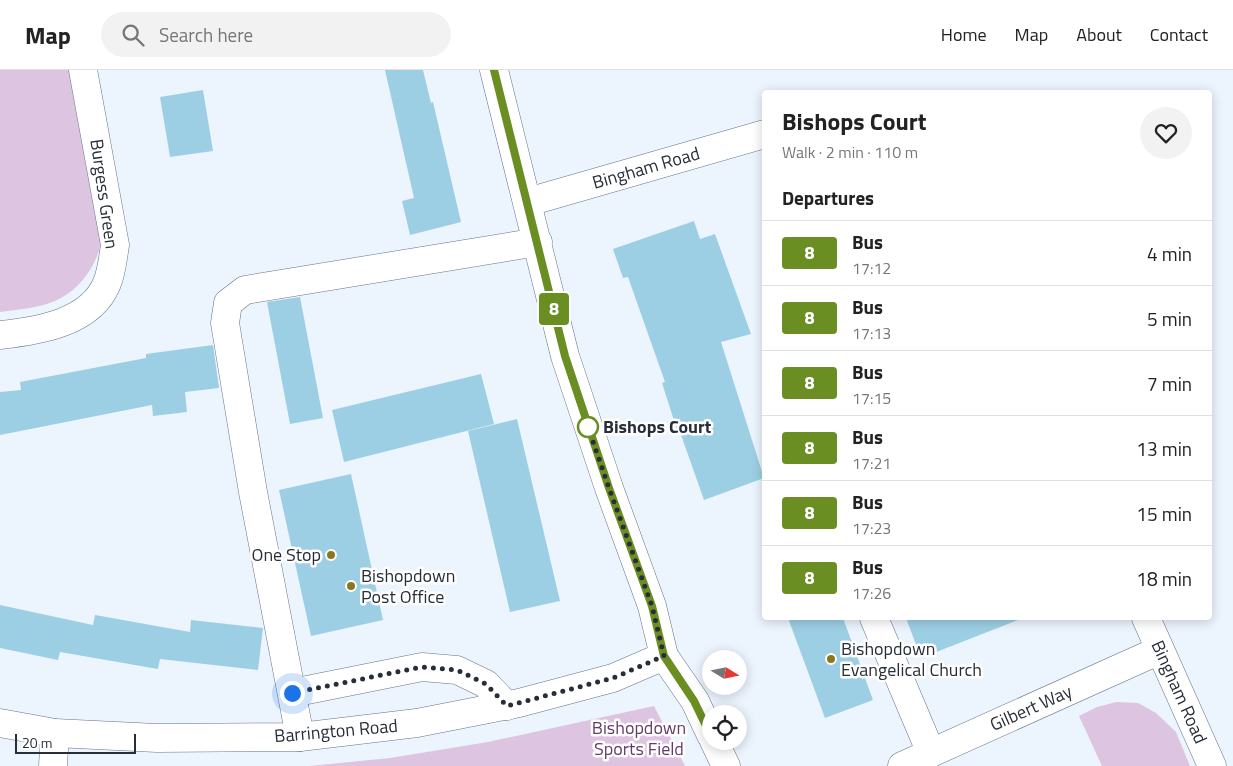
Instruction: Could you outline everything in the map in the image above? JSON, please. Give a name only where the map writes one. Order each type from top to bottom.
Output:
[{"type":"street","name":"Burgess Green","points":[[0,335],[61,324],[80,315],[96,300],[107,284],[115,245],[83,70]]},
{"type":"street","points":[[494,70],[565,356],[609,488],[652,606],[664,656],[694,701],[702,717]]},
{"type":"street","name":"Bingham Road","points":[[528,202],[762,135]]},
{"type":"street","points":[[300,737],[253,492],[225,323],[228,303],[245,290],[538,242]]},
{"type":"street","points":[[875,620],[932,753]]},
{"type":"street","name":"Bingham Road","points":[[1147,620],[1212,766]]},
{"type":"street","name":"Gilbert Way","points":[[902,766],[1160,650]]},
{"type":"street","name":"Barrington Road","points":[[0,723],[55,733],[157,738],[300,737],[417,723],[507,706],[613,678],[664,656]]},
{"type":"street","points":[[292,693],[422,667],[457,670],[486,684],[507,706]]},
{"type":"street","points":[[53,766],[55,733]]},
{"type":"street","points":[[718,750],[726,766]]},
{"type":"green space","points":[[0,70],[72,70],[101,226],[100,246],[95,261],[86,276],[68,294],[47,304],[0,312]]},
{"type":"green space","points":[[1116,702],[1138,703],[1156,713],[1176,732],[1190,766],[1102,766],[1079,716],[1097,707]]},
{"type":"green space","name":"Bishopdown Sports Field","points":[[654,706],[685,766],[310,766],[390,758],[488,742]]},
{"type":"building","points":[[385,70],[423,70],[431,103],[433,102],[461,222],[410,235],[402,201],[414,198]]},
{"type":"building","points":[[203,90],[213,151],[170,157],[160,97]]},
{"type":"building","points":[[694,221],[700,239],[715,234],[751,334],[721,342],[762,472],[762,479],[704,500],[680,432],[678,433],[662,383],[665,382],[628,277],[623,278],[613,249]]},
{"type":"building","points":[[300,297],[323,418],[290,424],[267,302]]},
{"type":"building","points":[[213,345],[219,388],[185,392],[187,412],[153,416],[152,405],[0,435],[0,392],[21,390],[20,382],[146,358],[146,354]]},
{"type":"building","points":[[481,374],[494,424],[344,462],[332,410]]},
{"type":"building","points":[[517,419],[560,601],[510,612],[468,431]]},
{"type":"building","name":"One Stop","points":[[351,474],[383,620],[311,636],[279,490]]},
{"type":"building","points":[[0,605],[93,625],[95,615],[190,632],[191,620],[263,628],[258,670],[160,659],[158,669],[60,652],[58,660],[0,648]]},
{"type":"building","name":"Bishopdown Evangelical Church","points":[[789,620],[844,620],[873,700],[825,718]]},
{"type":"building","points":[[907,620],[1018,620],[921,658]]},
{"type":"bus line","name":"8","points":[[494,70],[565,356],[609,488],[652,606],[664,656],[694,701],[702,717]]},
{"type":"place","name":"Bishops Court","points":[[588,427]]},
{"type":"place","name":"One Stop","points":[[331,555]]},
{"type":"place","name":"Bishopdown Post Office","points":[[351,586]]},
{"type":"place","name":"Bishopdown Evangelical Church","points":[[831,659]]},
{"type":"route","points":[[292,693],[422,667],[457,670],[486,684],[507,706],[613,678],[664,656],[652,606],[588,427]]}]
